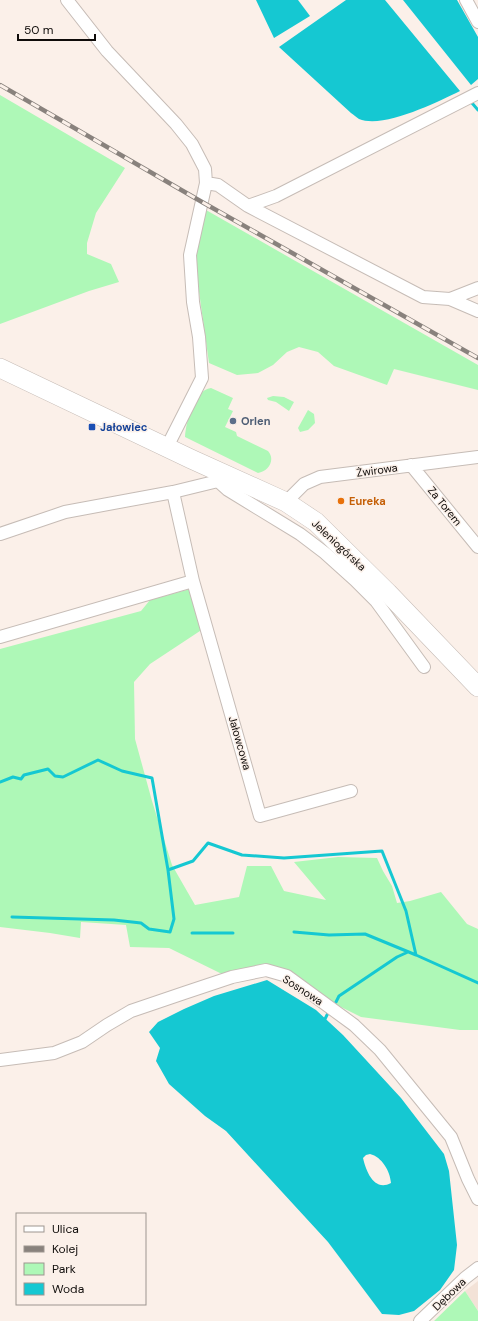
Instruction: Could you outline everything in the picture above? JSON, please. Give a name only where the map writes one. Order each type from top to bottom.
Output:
[{"type":"main road","name":"Jeleniogórska","points":[[0,368],[167,448],[223,478],[286,502],[316,522],[388,593],[478,687]]},
{"type":"street","points":[[67,0],[107,50],[176,124],[192,144],[205,169],[206,183],[190,255],[193,302],[199,336],[202,378],[167,448]]},
{"type":"street","points":[[466,0],[478,22]]},
{"type":"street","points":[[248,206],[276,196],[478,93]]},
{"type":"street","points":[[206,183],[218,185],[248,206],[423,297],[450,300],[478,311]]},
{"type":"street","points":[[450,300],[478,288]]},
{"type":"street","name":"Żwirowa","points":[[286,502],[304,484],[320,477],[478,457]]},
{"type":"street","name":"Za Torem","points":[[411,465],[478,547]]},
{"type":"street","points":[[0,534],[65,512],[173,492],[223,478],[228,490],[300,534],[325,553],[355,580],[376,601],[424,667]]},
{"type":"street","name":"Jałowcowa","points":[[173,492],[193,581],[260,816],[351,791]]},
{"type":"street","points":[[0,637],[193,581]]},
{"type":"street","name":"Sosnowa","points":[[0,1060],[54,1053],[82,1042],[131,1011],[226,980],[266,970],[287,976],[354,1024],[380,1050],[451,1137],[478,1199]]},
{"type":"street","name":"Dębowa","points":[[420,1321],[465,1278],[478,1268]]},
{"type":"shaded area","points":[[478,1281],[478,1311],[465,1291]]},
{"type":"green space","points":[[0,95],[125,168],[96,213],[87,243],[87,254],[111,264],[119,282],[89,291],[0,324]]},
{"type":"green space","points":[[206,210],[478,365],[478,390],[394,369],[387,385],[334,366],[318,352],[299,347],[287,352],[273,365],[258,373],[237,375],[209,363],[194,256]]},
{"type":"green space","points":[[211,388],[233,398],[228,409],[233,411],[225,427],[236,432],[237,436],[268,451],[270,454],[270,465],[262,472],[258,473],[185,437],[189,415],[196,400],[205,390]]},
{"type":"green space","points":[[273,396],[284,397],[294,402],[289,411],[276,402],[268,400],[267,398]]},
{"type":"green space","points":[[308,410],[314,414],[315,423],[308,430],[300,432],[298,428]]},
{"type":"green space","points":[[190,589],[203,629],[150,664],[134,682],[135,739],[172,865],[195,905],[239,897],[247,866],[271,866],[284,891],[326,900],[294,862],[338,857],[377,858],[392,886],[397,903],[410,901],[441,892],[467,924],[478,929],[478,1030],[460,1030],[361,1017],[337,1005],[288,973],[224,975],[169,948],[130,947],[126,925],[81,922],[80,938],[0,927],[0,649],[141,611],[150,600]]},
{"type":"green space","points":[[465,1291],[478,1311],[478,1321],[434,1321]]},
{"type":"water","points":[[256,0],[298,0],[310,16],[274,38]]},
{"type":"water","points":[[346,0],[385,0],[460,91],[410,113],[382,120],[370,121],[359,119],[351,113],[279,47]]},
{"type":"water","points":[[403,0],[457,0],[478,37],[478,79],[471,85]]},
{"type":"water","points":[[267,980],[316,1010],[343,1035],[401,1098],[444,1154],[449,1171],[457,1245],[454,1270],[440,1290],[414,1311],[399,1315],[382,1314],[328,1242],[226,1131],[205,1116],[169,1084],[156,1061],[160,1048],[149,1032],[158,1022],[214,996]],"holes":[[[370,1154],[385,1165],[391,1183],[380,1185],[372,1179],[366,1169],[363,1158]]]},
{"type":"waterway","points":[[472,103],[478,110]]},
{"type":"waterway","points":[[0,782],[13,777],[21,779],[24,775],[48,769],[55,776],[63,777],[98,760],[122,771],[152,778],[168,870],[193,861],[208,843],[242,855],[284,858],[382,851],[406,911],[416,955],[478,983]]},
{"type":"waterway","points":[[12,917],[114,920],[141,923],[149,929],[170,932],[174,919],[168,870]]},
{"type":"waterway","points":[[294,932],[329,935],[365,934],[416,955]]},
{"type":"waterway","points":[[192,933],[233,933]]},
{"type":"waterway","points":[[336,1002],[339,996],[397,957],[408,952]]},
{"type":"waterway","points":[[325,1019],[328,1013]]},
{"type":"railway","points":[[0,85],[202,202],[478,358]]},
{"type":"place","name":"Orlen","points":[[233,421]]},
{"type":"place","name":"Jałowiec","points":[[92,427]]},
{"type":"place","name":"Eureka","points":[[341,501]]}]
